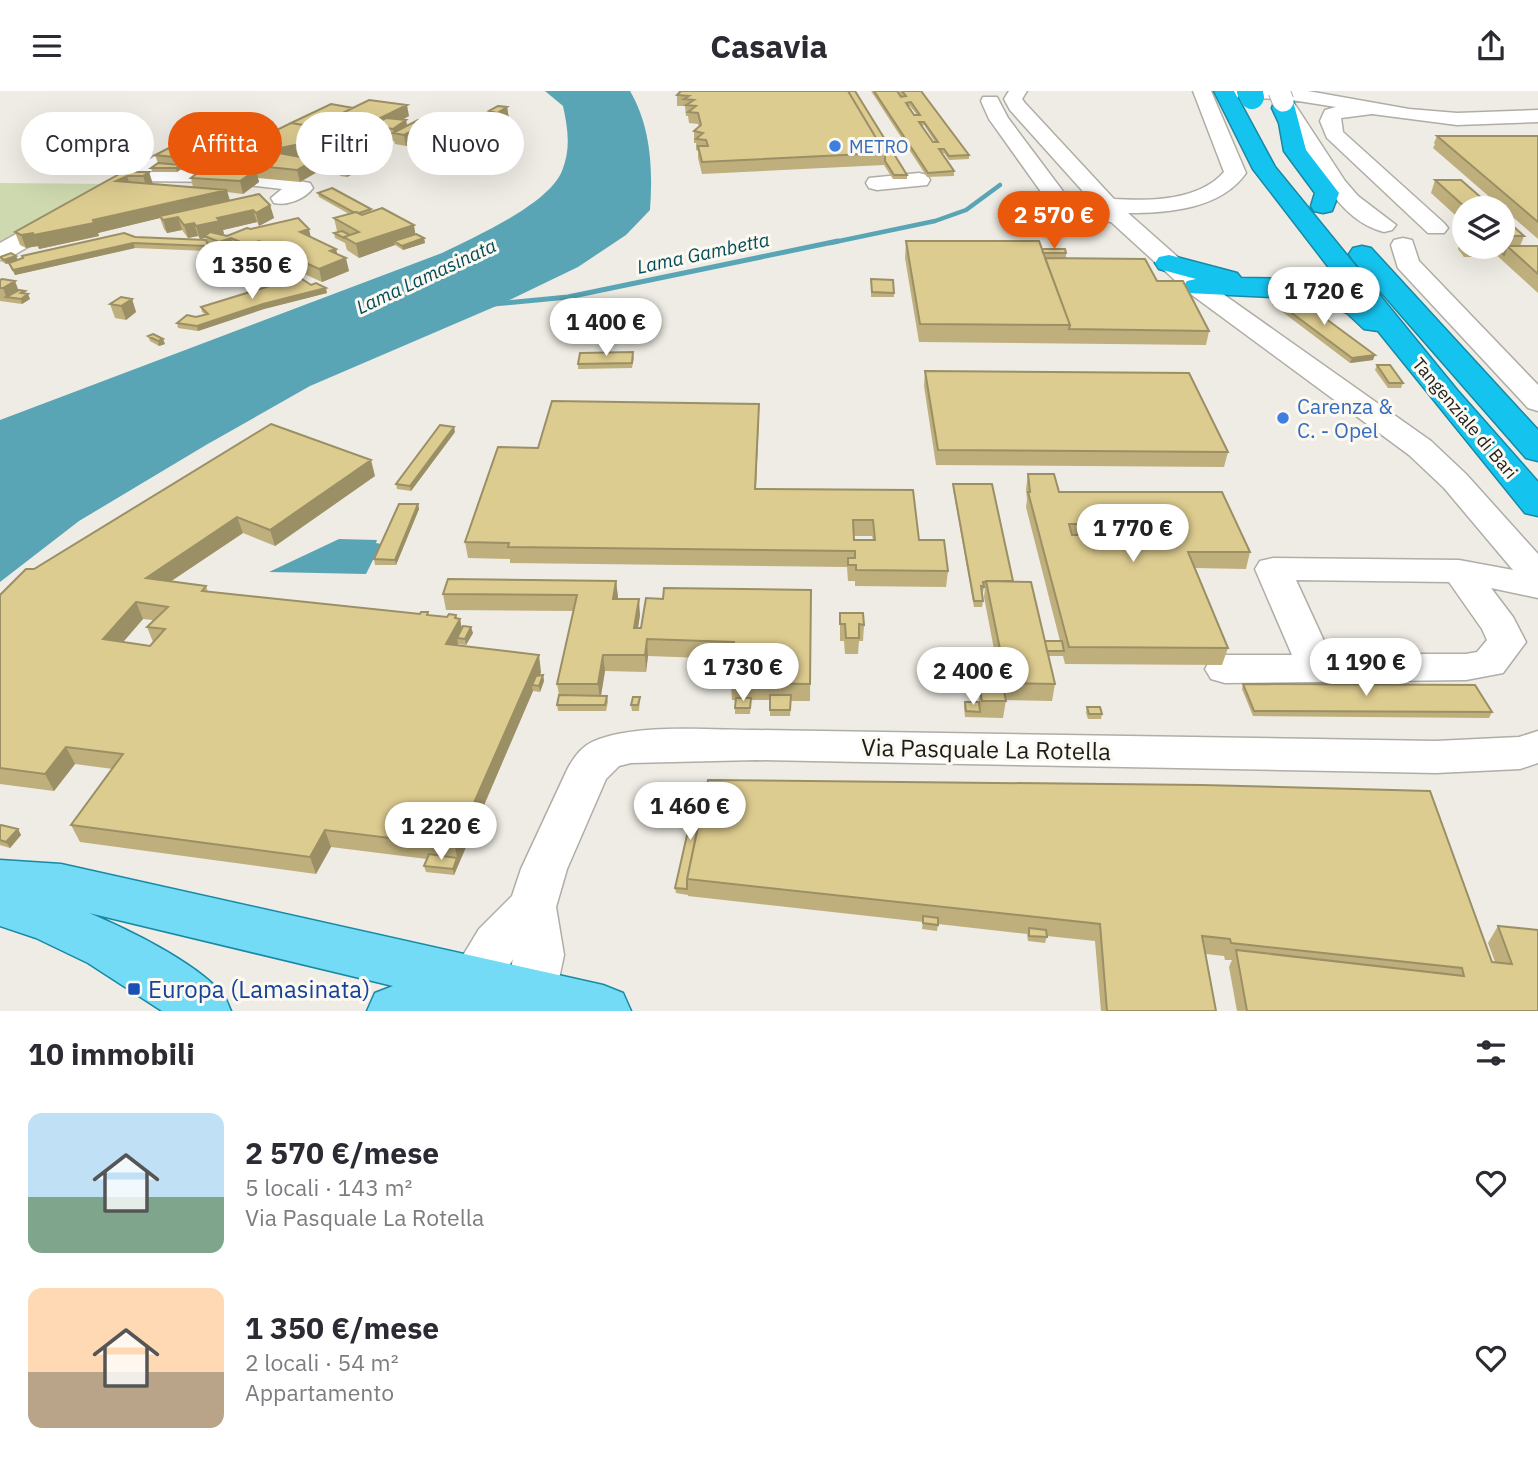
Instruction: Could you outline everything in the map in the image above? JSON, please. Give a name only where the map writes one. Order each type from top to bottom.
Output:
[{"type":"highway","name":"Tangenziale di Bari","points":[[1226,93],[1265,169],[1313,212],[1538,451]]},
{"type":"highway","points":[[1169,263],[1232,293],[1293,277],[1309,271],[1315,264],[1316,254],[1298,231],[1327,193],[1295,151],[1281,96]]},
{"type":"highway","name":"Tangenziale di Bari","points":[[1313,212],[1446,397],[1538,505]]},
{"type":"highway","points":[[1197,287],[1232,293],[1280,285],[1315,290],[1349,303],[1367,314],[1406,362],[1446,397]]},
{"type":"main road","points":[[0,881],[61,885],[503,993],[603,1011]]},
{"type":"main road","points":[[0,904],[45,917],[126,956],[203,1011]]},
{"type":"main road","points":[[396,1011],[427,998],[503,993]]},
{"type":"street","points":[[992,91],[990,105],[1062,204],[1139,213],[1150,208]]},
{"type":"street","points":[[1018,91],[1013,99],[1017,106],[1114,211],[1197,287]]},
{"type":"street","points":[[1114,211],[1206,195],[1228,184],[1234,173],[1226,93],[1313,97],[1373,130]]},
{"type":"street","points":[[1281,96],[1332,179],[1362,215],[1402,225],[1436,228],[1449,236],[1449,244],[1436,248],[1402,225]]},
{"type":"street","points":[[1313,97],[1325,109],[1335,134],[1457,120],[1538,116]]},
{"type":"street","points":[[1330,121],[1332,114],[1340,111],[1373,130],[1402,225],[1407,263],[1538,402]]},
{"type":"street","points":[[0,253],[134,175]]},
{"type":"street","points":[[154,175],[235,177],[302,188],[282,198]]},
{"type":"street","points":[[877,183],[919,180]]},
{"type":"street","points":[[1114,211],[1150,208],[1177,201]]},
{"type":"street","points":[[1232,293],[1420,448],[1455,481],[1538,576]]},
{"type":"street","points":[[1317,668],[1273,569],[1459,571],[1538,586]]},
{"type":"street","points":[[1225,669],[1466,667],[1489,664],[1507,642],[1500,626],[1459,571]]},
{"type":"street","name":"Via Pasquale La Rotella","points":[[503,993],[539,955],[531,907],[544,869],[588,770],[605,754],[631,747],[756,745],[1436,757],[1520,753],[1538,747]]},
{"type":"green space","points":[[0,183],[110,184],[0,247]]},
{"type":"water","name":"Lama Lamasinata","points":[[545,91],[630,91],[646,134],[651,164],[651,195],[650,210],[626,235],[578,267],[501,304],[310,386],[79,521],[0,582],[0,420],[442,253],[509,219],[542,196],[554,184],[565,163],[568,139],[563,106]]},
{"type":"water","points":[[339,539],[377,540],[376,543],[381,544],[366,574],[269,572]]},
{"type":"building","points":[[681,91],[848,91],[885,153],[702,162],[698,146],[708,146],[706,140],[696,139],[703,133],[694,131],[701,125],[698,113],[688,112],[696,106],[686,105],[694,100],[684,99],[689,96],[677,95]]},
{"type":"building","points":[[848,91],[855,91],[907,175],[894,175],[885,161],[885,153]]},
{"type":"building","points":[[874,91],[897,91],[901,97],[906,96],[902,91],[921,91],[969,155],[949,156],[944,149],[939,149],[954,171],[928,173]],"holes":[[[911,102],[920,115],[914,115],[906,103]],[[919,122],[924,122],[938,142],[933,142]]]},
{"type":"building","points":[[369,100],[407,105],[393,112],[344,112]]},
{"type":"building","points":[[331,104],[353,108],[345,112],[314,112]]},
{"type":"building","points":[[498,106],[507,107],[499,112],[489,111]]},
{"type":"building","points":[[393,119],[406,120],[393,129]]},
{"type":"building","points":[[296,124],[296,145],[282,148],[282,127]]},
{"type":"building","points":[[407,126],[407,133],[404,135],[393,133]]},
{"type":"building","points":[[1437,136],[1538,136],[1538,222],[1515,202],[1515,196],[1507,196]]},
{"type":"building","points":[[168,148],[168,156],[155,155]]},
{"type":"building","points":[[282,154],[296,156],[296,170],[282,168]]},
{"type":"building","points":[[158,163],[168,164],[168,168],[154,168]]},
{"type":"building","points":[[118,175],[144,175],[127,176],[116,181],[227,190],[34,235],[15,232]]},
{"type":"building","points":[[195,175],[249,175],[240,181],[191,178]]},
{"type":"building","points":[[1435,180],[1461,180],[1479,196],[1453,196]]},
{"type":"building","points":[[332,188],[371,209],[353,212],[318,193]]},
{"type":"building","points":[[259,194],[270,205],[256,213],[253,210],[217,218],[220,221],[196,226],[194,223],[184,225],[178,217],[163,220],[160,216]]},
{"type":"building","points":[[382,208],[414,225],[356,244],[344,237],[359,232],[334,218],[356,212],[362,215]]},
{"type":"building","points":[[298,218],[309,229],[300,232],[336,249],[330,251],[346,258],[319,269],[259,241],[248,245],[231,238],[219,242],[205,236],[210,232],[227,236],[247,228]]},
{"type":"building","points":[[1515,228],[1524,236],[1515,236]]},
{"type":"building","points":[[342,231],[350,235],[344,238],[334,233]]},
{"type":"building","points":[[124,233],[135,237],[206,240],[208,245],[133,243],[13,270],[9,263],[23,258],[22,256]]},
{"type":"building","points":[[416,234],[424,238],[402,246],[394,241]]},
{"type":"building","points":[[906,241],[1039,241],[1070,325],[920,324]]},
{"type":"building","points":[[1515,246],[1538,246],[1538,274],[1515,253]]},
{"type":"building","points":[[1042,249],[1065,249],[1066,253],[1043,253]]},
{"type":"building","points":[[11,253],[16,256],[4,260],[0,257]]},
{"type":"building","points":[[1045,258],[1145,259],[1157,281],[1183,281],[1209,331],[1069,329],[1070,325]]},
{"type":"building","points":[[299,277],[311,285],[316,283],[326,288],[263,304],[197,326],[177,323],[187,315],[196,317],[208,314],[201,307]]},
{"type":"building","points":[[2,279],[15,281],[0,288]]},
{"type":"building","points":[[871,279],[893,280],[894,293],[872,292]]},
{"type":"building","points":[[19,290],[28,294],[21,299],[6,297]]},
{"type":"building","points":[[1295,296],[1375,355],[1352,358],[1273,299]]},
{"type":"building","points":[[121,297],[132,299],[121,306],[110,304]]},
{"type":"building","points":[[153,334],[163,339],[158,341],[148,336]]},
{"type":"building","points":[[633,352],[632,363],[578,364],[580,353]]},
{"type":"building","points":[[1377,365],[1390,365],[1403,383],[1389,383]]},
{"type":"building","points":[[925,371],[1189,373],[1228,452],[938,450]]},
{"type":"building","points":[[552,401],[759,404],[755,489],[913,490],[919,540],[944,540],[948,571],[856,570],[856,565],[848,565],[848,558],[855,558],[855,551],[508,547],[509,543],[465,542],[498,447],[538,448]],"holes":[[[853,520],[873,520],[875,540],[854,540]]]},
{"type":"building","points":[[271,424],[371,460],[270,530],[237,517],[146,578],[206,586],[202,591],[420,614],[428,612],[427,615],[447,617],[449,614],[456,615],[455,618],[460,619],[446,644],[539,655],[455,846],[325,830],[310,857],[71,825],[123,754],[66,747],[45,774],[0,768],[0,595],[26,569],[34,569]],"holes":[[[136,602],[168,607],[147,627],[165,629],[150,646],[103,639]]]},
{"type":"building","points":[[440,425],[454,427],[410,486],[396,484]]},
{"type":"building","points":[[1028,474],[1054,474],[1059,492],[1222,492],[1250,552],[1188,552],[1228,648],[1069,647],[1030,492]],"holes":[[[1069,524],[1118,524],[1122,535],[1072,535]]]},
{"type":"building","points":[[953,484],[992,484],[1013,581],[983,582],[983,601],[974,601]]},
{"type":"building","points":[[399,504],[418,504],[395,560],[374,559]]},
{"type":"building","points":[[448,579],[616,581],[613,599],[639,599],[634,628],[641,628],[646,598],[663,599],[664,588],[811,590],[810,684],[751,683],[750,687],[734,687],[735,683],[731,683],[734,642],[647,639],[645,655],[603,655],[598,684],[557,684],[577,595],[443,594]]},
{"type":"building","points":[[986,581],[1031,582],[1055,684],[1007,683]]},
{"type":"building","points":[[840,613],[863,613],[864,625],[859,624],[859,638],[846,638],[845,624],[840,624]]},
{"type":"building","points":[[463,626],[471,627],[465,639],[457,638]]},
{"type":"building","points":[[1045,641],[1062,641],[1064,651],[1047,651]]},
{"type":"building","points":[[543,675],[539,686],[532,685],[536,676]]},
{"type":"building","points":[[1243,684],[1475,685],[1492,712],[1254,711]]},
{"type":"building","points":[[980,691],[1004,691],[1006,701],[982,701]]},
{"type":"building","points":[[559,695],[607,696],[605,705],[557,705]]},
{"type":"building","points":[[770,695],[791,695],[790,710],[770,710]]},
{"type":"building","points":[[633,697],[640,697],[638,705],[631,705]]},
{"type":"building","points":[[736,698],[751,698],[750,708],[735,708]]},
{"type":"building","points":[[965,702],[979,702],[980,712],[966,711]]},
{"type":"building","points":[[1087,707],[1100,707],[1102,714],[1089,714]]},
{"type":"building","points":[[708,780],[1202,785],[1430,791],[1492,962],[1512,964],[1498,926],[1538,930],[1538,1011],[1247,1011],[1236,950],[1464,976],[1462,968],[1231,943],[1230,939],[1202,936],[1216,1011],[1107,1011],[1100,924],[687,879]]},
{"type":"building","points":[[697,791],[705,792],[687,889],[675,888]]},
{"type":"building","points":[[1,825],[18,829],[6,842],[0,840]]},
{"type":"building","points":[[429,854],[457,858],[453,869],[424,866]]},
{"type":"building","points":[[923,916],[938,918],[938,925],[923,923]]},
{"type":"building","points":[[1029,928],[1046,930],[1047,937],[1029,936]]},
{"type":"waterway","name":"Lama Gambetta","points":[[830,243],[935,221],[966,210],[1000,185]]},
{"type":"waterway","name":"Lama Gambetta","points":[[494,304],[568,297],[838,241]]},
{"type":"place","name":"METRO","points":[[835,146]]},
{"type":"place","name":"Carenza & C. - Opel","points":[[1283,418]]},
{"type":"place","name":"Europa (Lamasinata)","points":[[134,989]]}]
